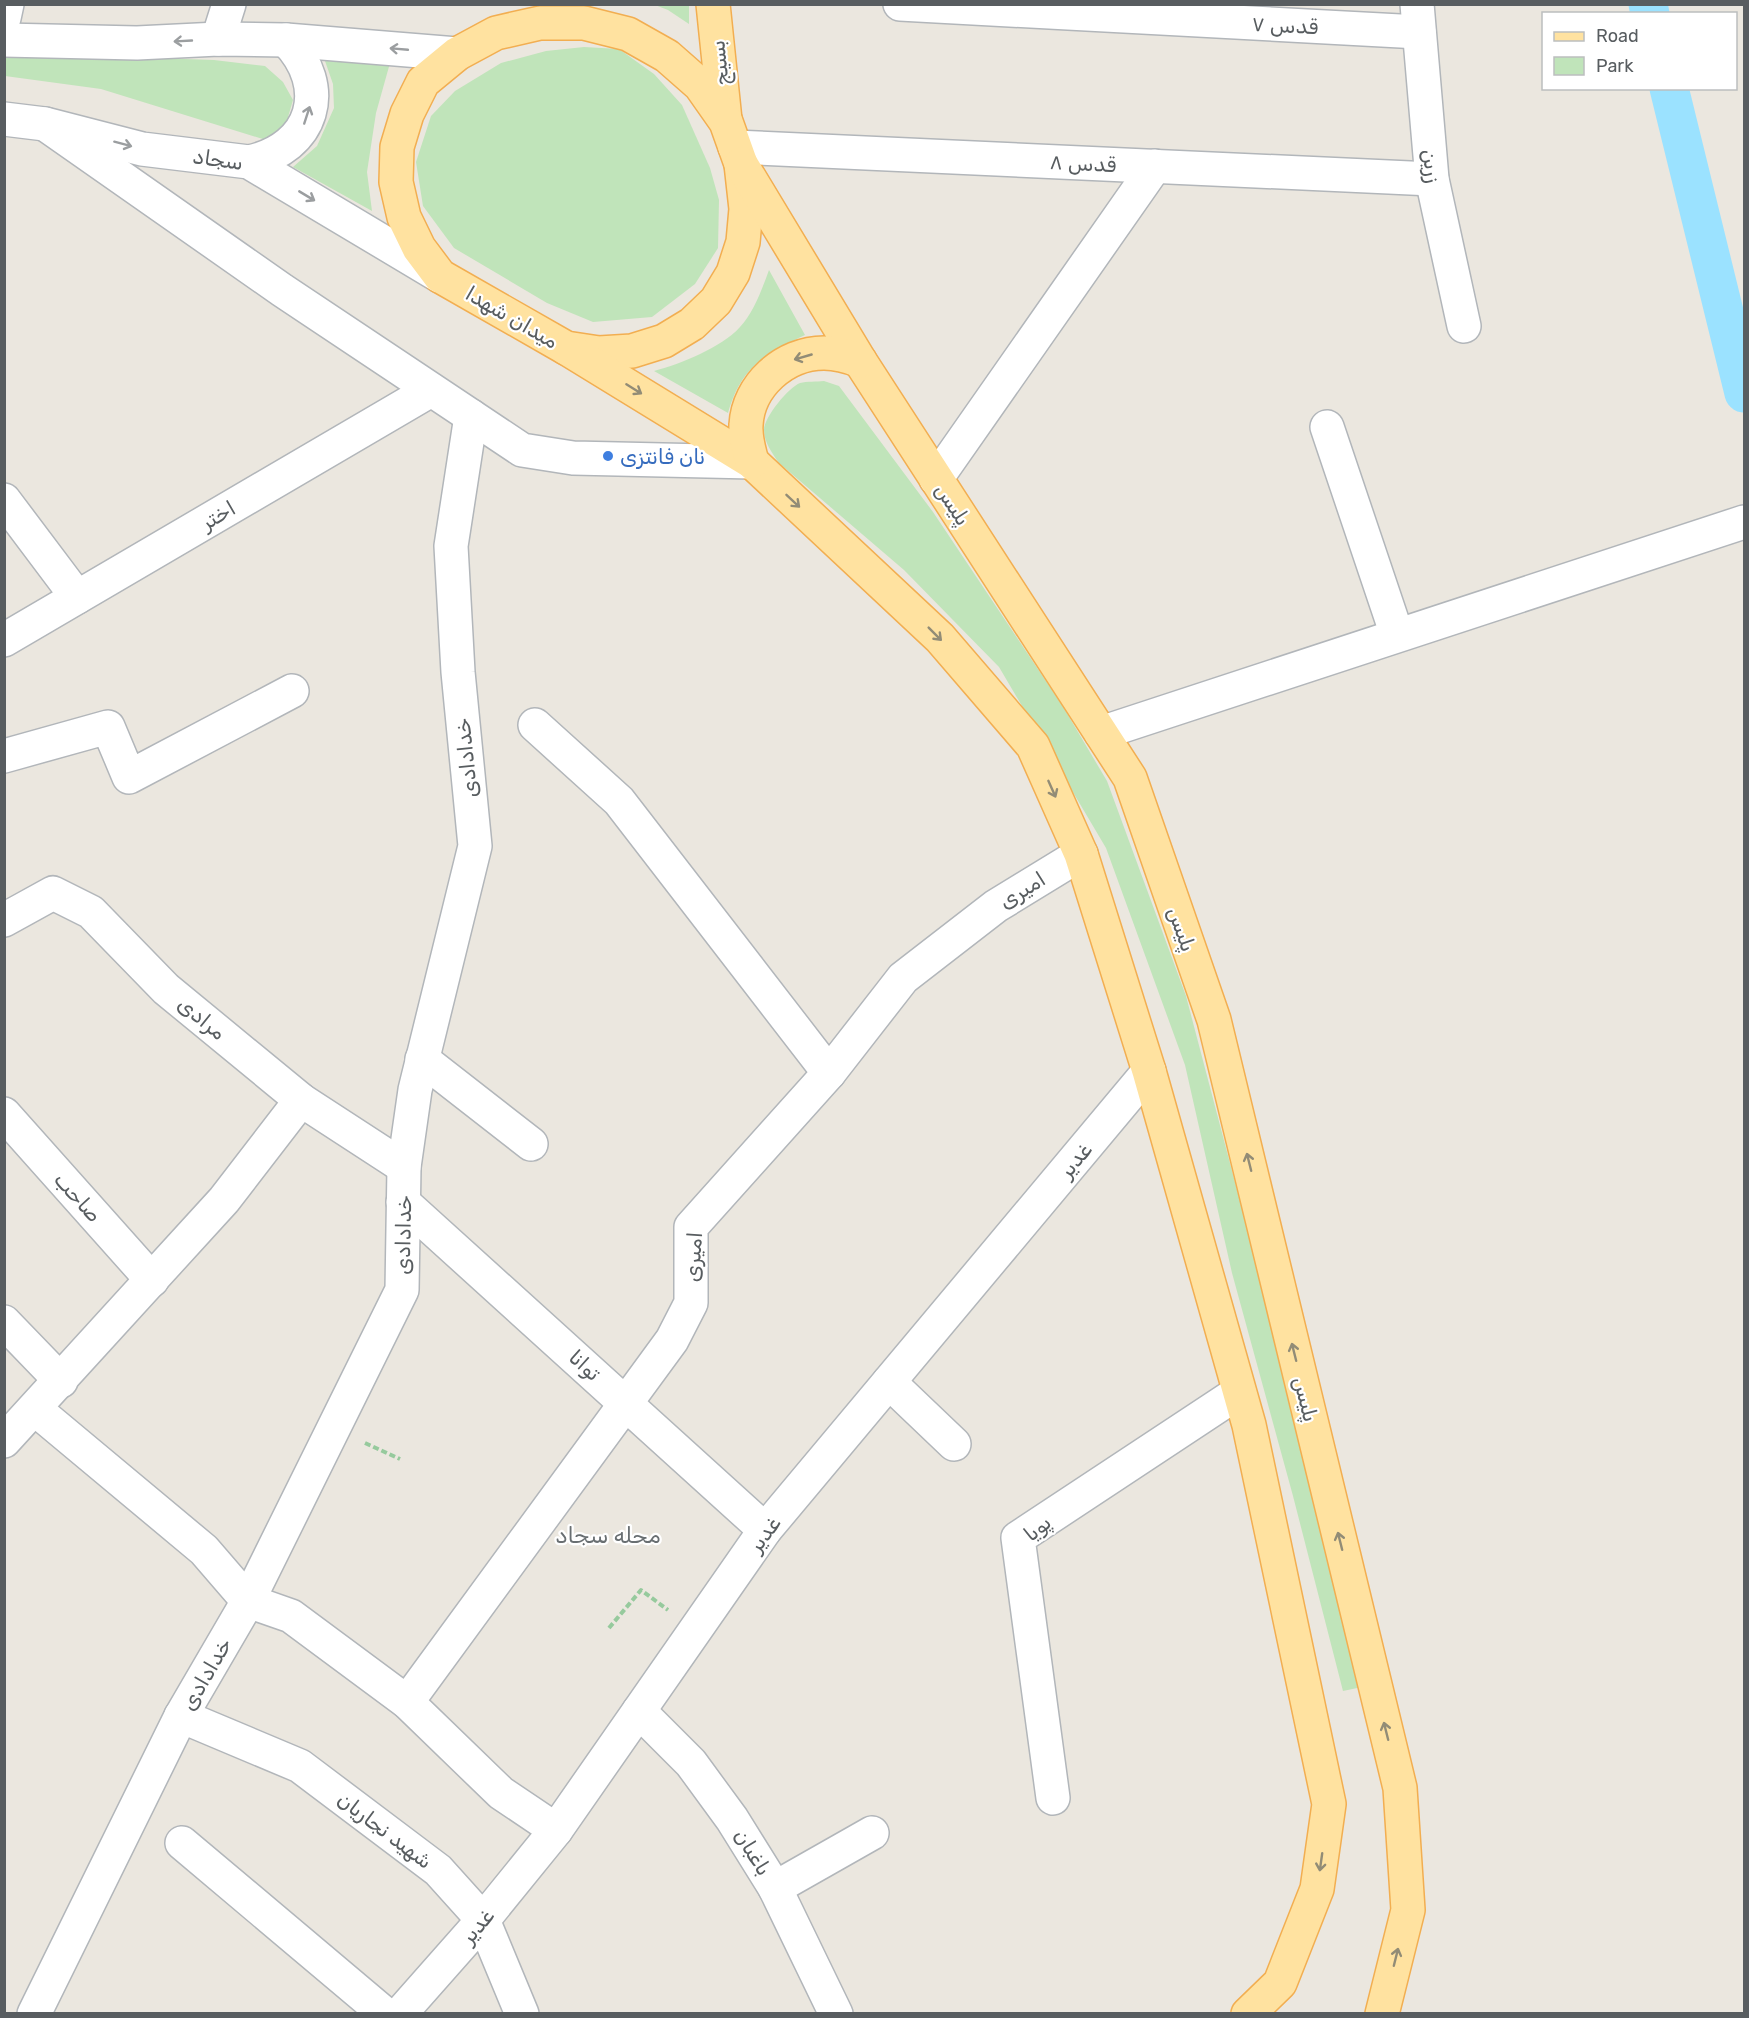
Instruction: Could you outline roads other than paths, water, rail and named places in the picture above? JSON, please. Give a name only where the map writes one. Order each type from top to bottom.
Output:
[{"type":"main road","points":[[496,33],[524,4]]},
{"type":"main road","name":"بسیج","points":[[713,4],[734,144]]},
{"type":"main road","name":"میدان شهدا","points":[[540,23],[584,23],[628,34],[667,56],[700,85],[734,144],[746,209],[743,242],[733,273],[716,301],[692,324],[673,336],[632,351],[599,353],[567,348],[440,276],[418,248],[404,217],[396,182],[397,147],[407,114],[423,82],[457,54],[496,33],[540,23]]},
{"type":"main road","name":"پلیس","points":[[734,144],[860,361],[1130,778],[1214,1020],[1400,1788],[1408,1910],[1382,2013]]},
{"type":"main road","points":[[567,348],[752,462],[940,638],[1033,746],[1081,854],[1149,1071],[1249,1425],[1329,1804],[1317,1889],[1280,1983],[1248,2013]]},
{"type":"main road","points":[[752,462],[747,444],[746,425],[750,406],[758,388],[771,374],[786,363],[804,355],[841,354],[860,361]]},
{"type":"street","points":[[4,18],[7,4]]},
{"type":"street","points":[[218,39],[230,4]]},
{"type":"street","name":"قدس ۷","points":[[900,4],[1418,18]]},
{"type":"street","name":"زرین","points":[[1418,18],[1432,179],[1464,326]]},
{"type":"street","points":[[4,40],[137,43],[218,39],[286,40],[457,54]]},
{"type":"street","points":[[249,162],[280,151],[303,128],[309,113],[312,98],[311,81],[298,51],[286,40]]},
{"type":"street","name":"سجاد","points":[[4,119],[45,124],[142,149],[249,162],[440,276]]},
{"type":"street","points":[[45,124],[272,283],[522,450],[573,458],[752,462]]},
{"type":"street","name":"قدس ۸","points":[[734,144],[1432,179]]},
{"type":"street","points":[[936,479],[1155,166]]},
{"type":"street","name":"اختر","points":[[4,640],[430,390]]},
{"type":"street","name":"خدادادی","points":[[33,2013],[181,1716],[248,1601],[402,1290],[404,1167],[415,1090],[475,846],[458,672],[451,546],[471,416]]},
{"type":"street","points":[[1327,427],[1397,635]]},
{"type":"street","points":[[4,500],[77,597]]},
{"type":"street","points":[[1101,733],[1744,522]]},
{"type":"street","points":[[4,756],[108,727],[129,777],[291,692]]},
{"type":"street","points":[[536,724],[619,801],[829,1073]]},
{"type":"street","name":"امیری","points":[[407,1702],[672,1340],[691,1304],[691,1227],[829,1073],[903,978],[996,906],[1081,854]]},
{"type":"street","name":"مرادی","points":[[4,920],[53,893],[91,912],[166,989],[301,1100],[404,1167]]},
{"type":"street","points":[[422,1059],[531,1144]]},
{"type":"street","name":"غدیر","points":[[400,2013],[483,1920],[556,1830],[765,1530],[1149,1071]]},
{"type":"street","points":[[4,1441],[225,1200],[301,1100]]},
{"type":"street","name":"صاحب","points":[[4,1114],[152,1280]]},
{"type":"street","name":"توانا","points":[[403,1202],[765,1530]]},
{"type":"street","points":[[4,1322],[61,1381]]},
{"type":"street","points":[[890,1382],[954,1444]]},
{"type":"street","name":"پویا","points":[[1053,1798],[1018,1538],[1239,1392]]},
{"type":"street","points":[[35,1409],[204,1551],[248,1601],[291,1616],[407,1702],[501,1793],[556,1830]]},
{"type":"street","name":"باغبان","points":[[639,1711],[691,1763],[732,1819],[775,1888],[836,2013]]},
{"type":"street","name":"شهید نجاریان","points":[[181,1716],[300,1766],[438,1870],[483,1920],[522,2013]]},
{"type":"street","points":[[775,1888],[872,1833]]},
{"type":"street","points":[[182,1843],[385,2013]]},
{"type":"waterway","points":[[1648,4],[1650,12]]},
{"type":"waterway","points":[[1669,90],[1744,393]]},
{"type":"place","name":"نان فانتزی","points":[[608,456]]},
{"type":"district","name":"محله سجاد","points":[[608,1535]]}]
